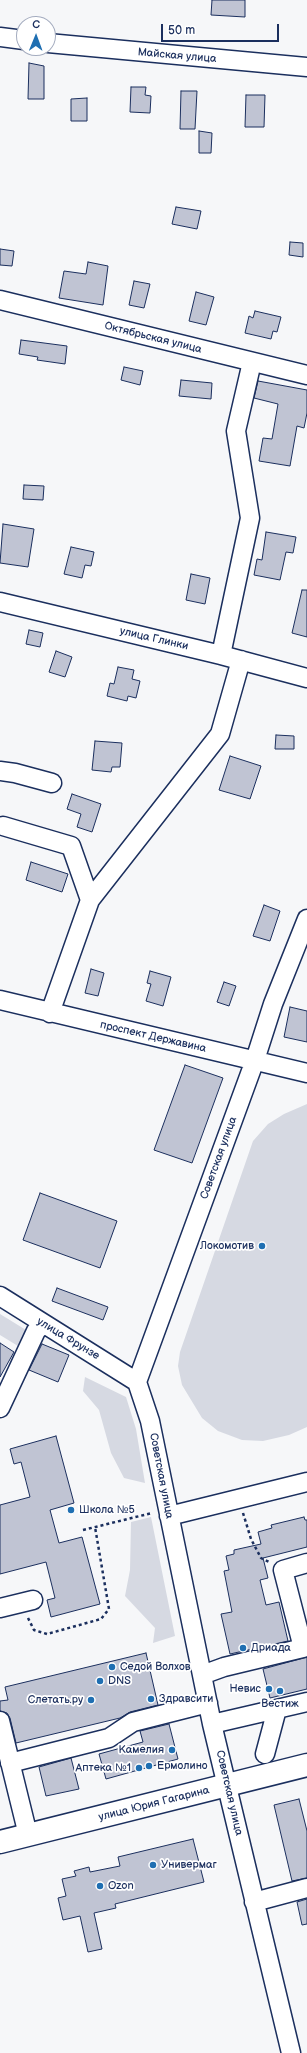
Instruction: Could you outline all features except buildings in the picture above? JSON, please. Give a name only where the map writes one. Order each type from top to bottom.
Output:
[{"type":"main road","name":"улица Юрия Гагарина","points":[[0,1842],[307,1765]]},
{"type":"street","points":[[0,37],[16,39]]},
{"type":"street","name":"Майская улица","points":[[56,43],[307,67]]},
{"type":"street","name":"Октябрьская улица","points":[[0,300],[307,375]]},
{"type":"street","points":[[222,655],[250,518],[236,430],[252,362]]},
{"type":"street","name":"улица Глинки","points":[[0,602],[222,655],[307,678]]},
{"type":"street","points":[[50,1013],[90,900],[220,734],[241,660]]},
{"type":"street","points":[[0,771],[52,783]]},
{"type":"street","points":[[3,826],[71,846],[90,900]]},
{"type":"street","name":"Советская улица","points":[[291,2053],[226,1785],[202,1675],[161,1514],[150,1421],[137,1382],[255,1060],[273,1004],[307,919]]},
{"type":"street","name":"проспект Державина","points":[[0,1000],[307,1073]]},
{"type":"street","name":"улица Фрунзе","points":[[0,1296],[137,1382]]},
{"type":"street","points":[[0,1408],[36,1331],[43,1324]]},
{"type":"street","points":[[161,1514],[307,1482]]},
{"type":"street","points":[[202,1675],[224,1667],[303,1648],[283,1570],[307,1563]]},
{"type":"street","points":[[0,1608],[27,1602]]},
{"type":"street","points":[[212,1724],[307,1702]]},
{"type":"street","points":[[10,1763],[109,1738],[133,1722],[208,1703]]},
{"type":"street","points":[[265,1754],[277,1709]]},
{"type":"street","points":[[0,1721],[28,1835]]},
{"type":"street","points":[[254,1902],[307,1888]]},
{"type":"path","points":[[239,1498],[250,1539],[261,1558],[283,1570]]},
{"type":"path","points":[[82,1530],[161,1514]]},
{"type":"path","points":[[27,1602],[34,1630],[47,1634],[101,1619],[109,1609],[95,1527]]},
{"type":"shaded area","name":"Локомотив","points":[[307,1104],[307,1427],[289,1435],[263,1441],[242,1440],[218,1431],[202,1418],[182,1385],[178,1366],[180,1352],[253,1141],[268,1124],[284,1114]]},
{"type":"shaded area","points":[[0,1314],[26,1330],[18,1346],[0,1335]]},
{"type":"shaded area","points":[[85,1377],[126,1397],[136,1429],[145,1483],[124,1478],[111,1453],[99,1410],[83,1391]]},
{"type":"shaded area","points":[[151,1517],[175,1636],[153,1643],[155,1628],[125,1596],[130,1570],[131,1522]]},
{"type":"place","name":"Локомотив","points":[[262,1246]]},
{"type":"place","name":"Школа №5","points":[[71,1510]]},
{"type":"place","name":"Дриада","points":[[243,1648]]},
{"type":"place","name":"Седой Волхов","points":[[112,1667]]},
{"type":"place","name":"DNS","points":[[100,1681]]},
{"type":"place","name":"Невис","points":[[269,1689]]},
{"type":"place","name":"Вестиж","points":[[280,1691]]},
{"type":"place","name":"Здравсити","points":[[151,1699]]},
{"type":"place","name":"Слетать.ру","points":[[91,1700]]},
{"type":"place","name":"Камелия","points":[[172,1750]]},
{"type":"place","name":"Ермолино","points":[[149,1766]]},
{"type":"place","name":"Аптека №1","points":[[139,1768]]},
{"type":"place","name":"Универмаг","points":[[153,1865]]},
{"type":"place","name":"Ozon","points":[[100,1886]]}]
